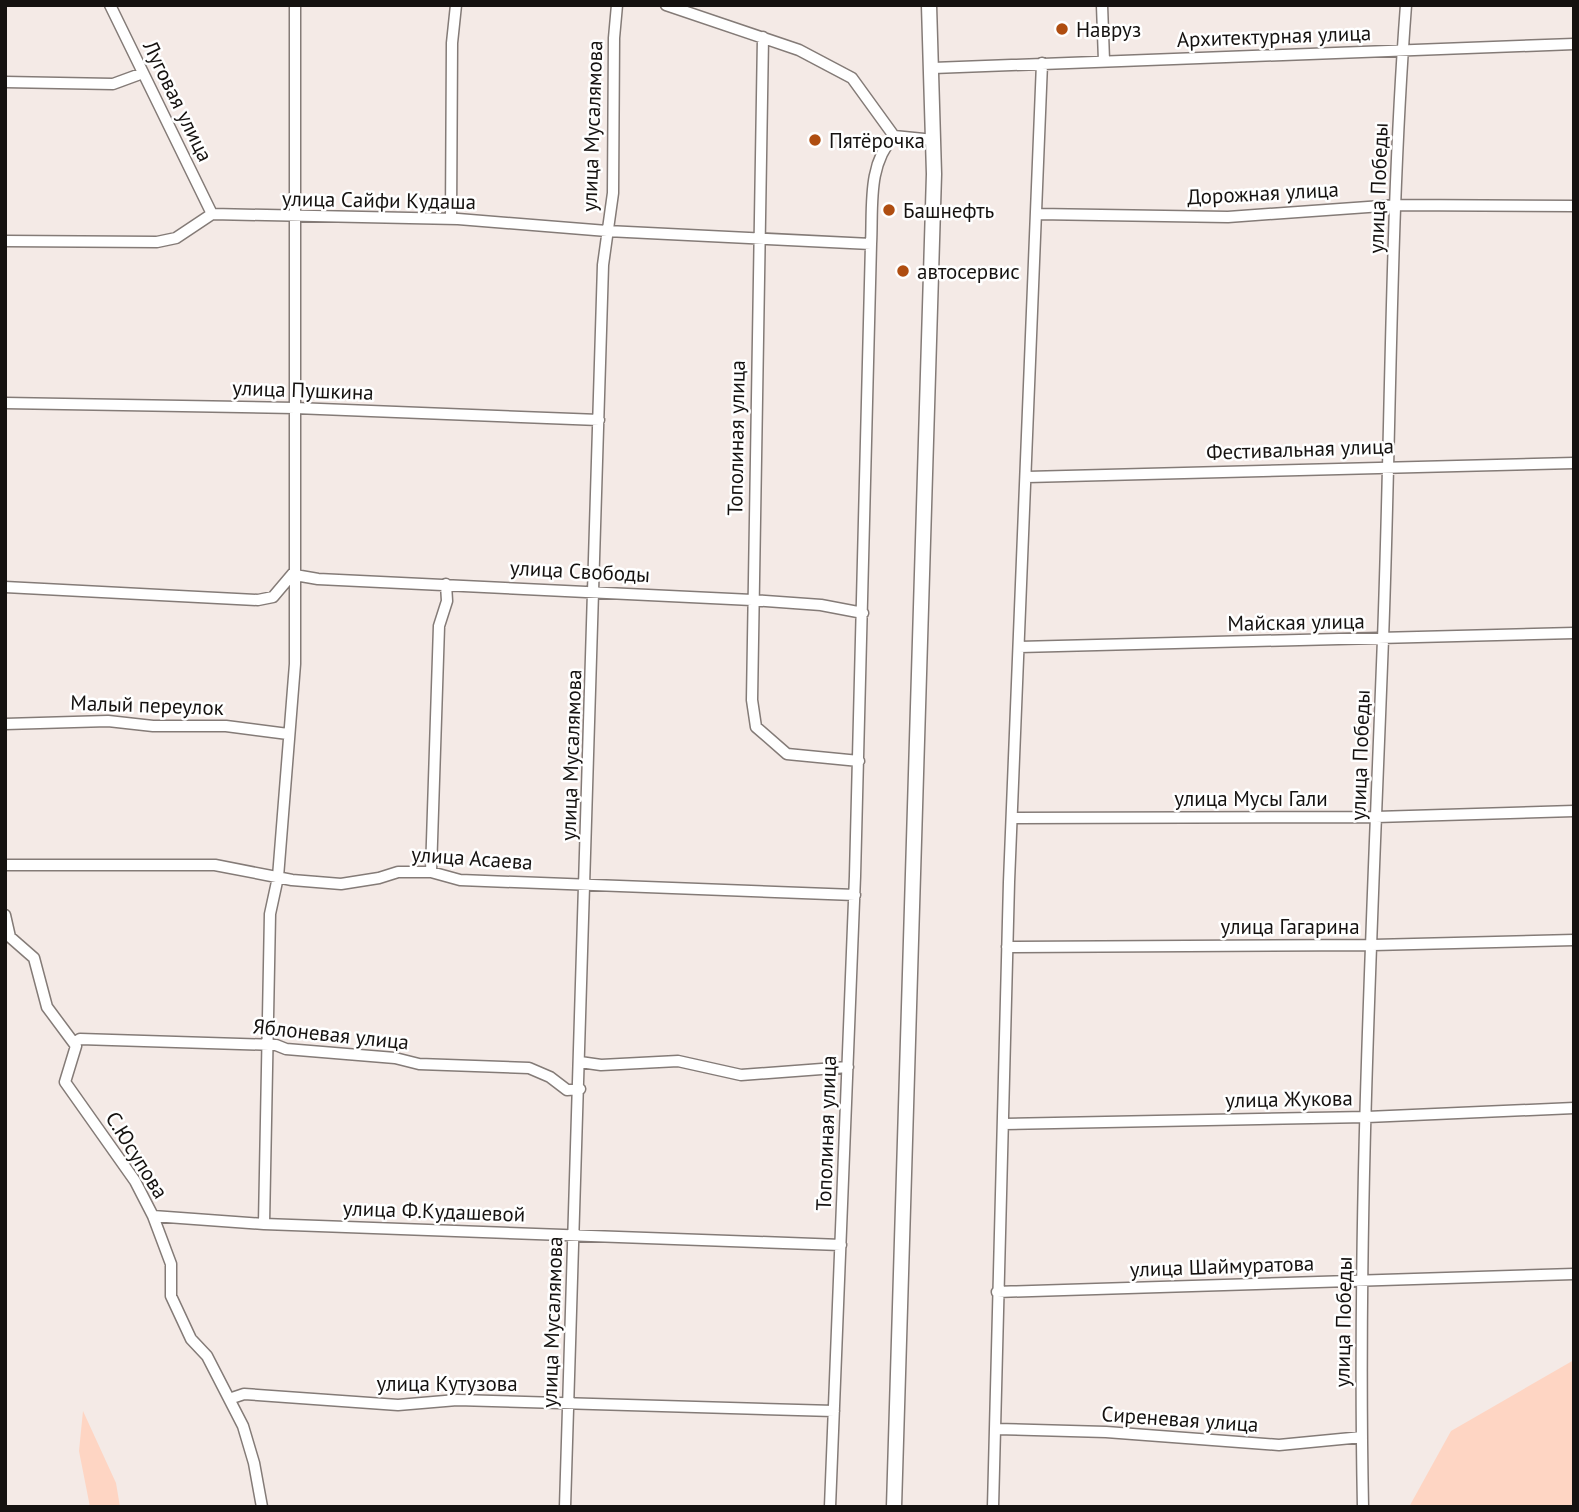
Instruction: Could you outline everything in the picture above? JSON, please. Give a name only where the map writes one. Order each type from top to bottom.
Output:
[{"type":"main road","points":[[894,1507],[934,140],[929,5]]},
{"type":"street","name":"Луговая улица","points":[[110,5],[212,214]]},
{"type":"street","points":[[264,1224],[270,914],[278,877],[295,664],[295,5]]},
{"type":"street","points":[[452,219],[453,44],[456,5]]},
{"type":"street","name":"улица Мусалямова","points":[[565,1507],[587,884],[599,420],[607,231],[614,193],[614,38],[617,5]]},
{"type":"street","points":[[666,5],[799,50],[852,78],[894,136],[934,140]]},
{"type":"street","points":[[1102,5],[1104,61]]},
{"type":"street","name":"улица Победы","points":[[1363,1507],[1363,1280],[1367,1117],[1395,205],[1406,5]]},
{"type":"street","name":"Тополиная улица","points":[[763,37],[751,700],[756,727],[787,754],[859,761]]},
{"type":"street","name":"Архитектурная улица","points":[[933,68],[1574,44]]},
{"type":"street","points":[[993,1507],[996,1292],[1004,1124],[1007,947],[1042,63]]},
{"type":"street","points":[[5,82],[113,84],[143,73]]},
{"type":"street","name":"Тополиная улица","points":[[830,1507],[855,895],[872,244],[876,164],[882,149],[894,136]]},
{"type":"street","name":"Дорожная улица","points":[[1037,214],[1228,217],[1395,205],[1574,206]]},
{"type":"street","points":[[5,240],[157,242],[176,238],[212,214]]},
{"type":"street","name":"улица Сайфи Кудаша","points":[[212,214],[452,219],[607,231],[872,244]]},
{"type":"street","name":"улица Пушкина","points":[[5,403],[295,408],[599,420]]},
{"type":"street","name":"Фестивальная улица","points":[[1027,477],[1574,463]]},
{"type":"street","points":[[5,587],[258,600],[273,597],[295,573]]},
{"type":"street","name":"улица Свободы","points":[[295,573],[318,579],[594,590],[752,600],[821,605],[863,613]]},
{"type":"street","points":[[431,872],[439,626],[447,601],[446,584]]},
{"type":"street","name":"Майская улица","points":[[1019,647],[1383,640],[1574,633]]},
{"type":"street","name":"Малый переулок","points":[[5,724],[108,721],[153,726],[226,726],[288,734]]},
{"type":"street","name":"улица Мусы Гали","points":[[1013,818],[1376,817],[1574,811]]},
{"type":"street","name":"улица Асаева","points":[[5,865],[215,865],[278,877],[341,884],[398,872],[431,872],[460,880],[855,895]]},
{"type":"street","points":[[5,915],[10,937],[34,958],[47,1007],[74,1043]]},
{"type":"street","name":"улица Гагарина","points":[[1007,947],[1373,945],[1574,940]]},
{"type":"street","name":"Яблоневая улица","points":[[74,1043],[80,1039],[267,1044],[286,1049],[395,1058],[419,1063],[529,1068],[550,1077],[567,1090],[580,1089]]},
{"type":"street","name":"С.Юсупова","points":[[74,1043],[76,1046],[65,1082],[135,1181],[153,1216],[170,1264],[171,1296],[191,1339],[207,1356],[243,1426],[254,1462],[262,1507]]},
{"type":"street","points":[[580,1062],[601,1065],[678,1061],[741,1074],[848,1067]]},
{"type":"street","name":"улица Жукова","points":[[1004,1124],[1367,1117],[1574,1108]]},
{"type":"street","name":"улица Ф.Кудашевой","points":[[153,1216],[264,1224],[841,1245]]},
{"type":"street","name":"улица Шаймуратова","points":[[996,1292],[1574,1274]]},
{"type":"street","name":"улица Кутузова","points":[[229,1399],[244,1395],[398,1405],[427,1400],[834,1411]]},
{"type":"street","name":"Сиреневая улица","points":[[995,1429],[1106,1432],[1279,1445],[1362,1437]]},
{"type":"shaded area","points":[[1574,1360],[1574,1507],[1409,1507],[1451,1431]]},
{"type":"shaded area","points":[[83,1411],[116,1483],[120,1507],[90,1507],[79,1451]]},
{"type":"place","name":"Навруз","points":[[1062,29]]},
{"type":"place","name":"Пятёрочка","points":[[815,140]]},
{"type":"place","name":"Башнефть","points":[[889,210]]},
{"type":"place","name":"автосервис","points":[[903,271]]}]
